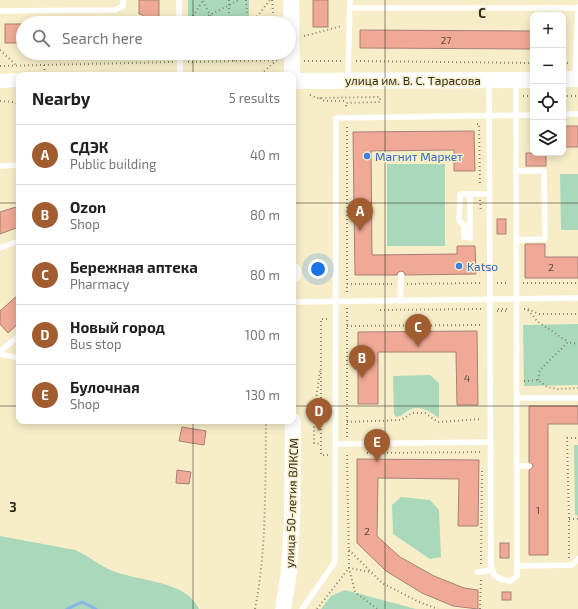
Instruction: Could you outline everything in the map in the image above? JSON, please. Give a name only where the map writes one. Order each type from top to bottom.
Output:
[{"type":"main road","points":[[291,0],[291,16]]},
{"type":"main road","points":[[292,60],[292,72]]},
{"type":"main road","name":"улица им. В. С. Тарасова","points":[[296,81],[530,80]]},
{"type":"main road","name":"улица 50-летия ВЛКСМ","points":[[283,609],[289,572],[292,520],[293,424]]},
{"type":"street","points":[[0,81],[16,80]]},
{"type":"lane","points":[[0,11],[115,10],[123,6],[124,0]]},
{"type":"lane","points":[[179,0],[180,16]]},
{"type":"lane","points":[[348,81],[350,0]]},
{"type":"lane","points":[[424,8],[425,1]]},
{"type":"lane","points":[[350,8],[578,7],[572,79]]},
{"type":"lane","points":[[180,62],[180,72]]},
{"type":"lane","points":[[489,80],[492,570],[494,575],[503,580],[511,581],[516,576],[517,566],[520,398],[520,299],[517,283],[517,171],[519,115],[516,80]]},
{"type":"lane","points":[[566,114],[578,114]]},
{"type":"lane","points":[[302,609],[335,562],[336,118],[530,115]]},
{"type":"lane","points":[[0,166],[16,165]]},
{"type":"lane","points":[[517,171],[544,171],[546,239],[517,240]]},
{"type":"lane","points":[[470,194],[470,238],[464,237],[464,225],[459,220],[460,194],[470,194],[480,194],[489,194]]},
{"type":"lane","points":[[0,248],[16,243]]},
{"type":"lane","points":[[400,301],[401,275]]},
{"type":"lane","points":[[296,302],[578,298]]},
{"type":"lane","points":[[0,353],[16,339]]},
{"type":"lane","points":[[0,353],[16,357]]},
{"type":"lane","points":[[520,398],[578,398]]},
{"type":"lane","points":[[336,444],[491,442]]},
{"type":"lane","points":[[518,466],[529,466]]},
{"type":"lane","points":[[517,566],[572,565],[578,558]]},
{"type":"lane","points":[[478,572],[492,570]]},
{"type":"path","points":[[203,0],[210,15],[239,0]]},
{"type":"path","points":[[193,16],[203,0]]},
{"type":"path","points":[[229,0],[229,16]]},
{"type":"path","points":[[246,0],[247,16]]},
{"type":"path","points":[[258,16],[271,0]]},
{"type":"path","points":[[271,0],[273,16]]},
{"type":"path","points":[[304,36],[349,24]]},
{"type":"path","points":[[0,50],[16,65]]},
{"type":"path","points":[[0,66],[278,60]]},
{"type":"path","points":[[263,72],[278,60]]},
{"type":"path","points":[[304,61],[530,63]]},
{"type":"path","points":[[44,65],[45,72]]},
{"type":"path","points":[[305,92],[324,101],[344,101],[346,103],[380,102],[380,97],[319,98]]},
{"type":"path","points":[[519,115],[521,96],[530,96]]},
{"type":"path","points":[[566,96],[578,96]]},
{"type":"path","points":[[0,102],[16,103]]},
{"type":"path","points":[[471,124],[479,124],[481,216]]},
{"type":"path","points":[[354,126],[346,127],[347,455],[349,568],[355,592],[377,609]]},
{"type":"path","points":[[482,276],[482,300]]},
{"type":"path","points":[[347,284],[578,283]]},
{"type":"path","points":[[519,310],[520,299]]},
{"type":"path","points":[[347,310],[354,310]]},
{"type":"path","points":[[377,310],[528,310],[539,314],[578,314]]},
{"type":"path","points":[[482,312],[490,310]]},
{"type":"path","points":[[528,310],[536,320],[568,342],[578,344]]},
{"type":"path","points":[[347,319],[321,319],[320,455],[347,455]]},
{"type":"path","points":[[347,326],[483,325]]},
{"type":"path","points":[[538,380],[540,370],[568,342]]},
{"type":"path","points":[[321,361],[314,412],[314,443],[321,444]]},
{"type":"path","points":[[520,398],[523,381],[538,380],[547,387],[558,389],[578,388]]},
{"type":"path","points":[[347,422],[401,420],[412,413],[425,414],[438,422],[482,419]]},
{"type":"path","points":[[255,609],[265,516],[266,424]]},
{"type":"path","points":[[568,558],[569,520],[567,438],[578,438]]},
{"type":"path","points":[[363,453],[482,452]]},
{"type":"path","points":[[569,520],[578,519]]},
{"type":"path","points":[[349,549],[382,583],[419,602],[438,609]]},
{"type":"path","points":[[349,568],[371,572]]},
{"type":"path","points":[[317,609],[349,568]]},
{"type":"green space","points":[[188,0],[249,0],[249,16],[188,16]]},
{"type":"green space","points":[[387,164],[445,164],[445,246],[387,246]]},
{"type":"green space","points":[[560,174],[578,174],[578,230],[561,230]]},
{"type":"green space","points":[[578,324],[578,385],[524,386],[523,325]]},
{"type":"green space","points":[[430,375],[439,383],[439,418],[429,411],[421,408],[413,408],[396,417],[394,414],[393,376]]},
{"type":"green space","points":[[574,445],[578,445],[578,515],[575,515]]},
{"type":"green space","points":[[401,497],[430,500],[439,510],[441,557],[430,559],[393,534],[392,505]]},
{"type":"green space","points":[[0,536],[75,550],[113,571],[124,575],[161,583],[184,592],[193,599],[199,609],[0,609]]},
{"type":"green space","points":[[345,590],[416,609],[321,609],[331,596]]},
{"type":"building","points":[[139,0],[159,0],[159,16],[143,16],[139,14]]},
{"type":"building","points":[[313,0],[328,0],[328,27],[313,27]]},
{"type":"building","points":[[5,24],[16,24],[16,43],[5,43]]},
{"type":"building","points":[[360,30],[530,31],[530,49],[360,48]]},
{"type":"building","points":[[566,126],[578,126],[578,147],[566,147]]},
{"type":"building","points":[[474,131],[475,171],[454,171],[454,150],[371,151],[372,255],[457,254],[457,246],[475,246],[476,274],[405,275],[404,272],[401,271],[398,272],[397,275],[355,275],[353,132]]},
{"type":"building","points":[[526,153],[530,153],[530,156],[546,156],[546,166],[526,166]]},
{"type":"building","points":[[16,207],[16,228],[0,234],[0,212]]},
{"type":"building","points":[[497,219],[506,219],[506,234],[497,234]]},
{"type":"building","points":[[525,244],[545,244],[545,257],[578,257],[578,278],[525,278]]},
{"type":"building","points":[[16,297],[16,326],[8,333],[0,324],[0,311]]},
{"type":"building","points":[[477,331],[478,405],[457,405],[456,352],[378,352],[378,404],[358,404],[358,332]]},
{"type":"building","points":[[529,406],[578,406],[578,424],[548,424],[548,555],[529,555],[529,470],[533,466],[529,462]]},
{"type":"building","points":[[182,427],[206,431],[204,445],[179,441]]},
{"type":"building","points":[[357,459],[479,460],[478,526],[458,526],[459,479],[378,478],[377,536],[400,557],[434,576],[464,588],[478,590],[478,609],[453,606],[422,593],[386,571],[357,543]]},
{"type":"building","points":[[177,470],[191,472],[189,484],[176,483]]},
{"type":"building","points":[[500,543],[509,543],[509,558],[500,558]]},
{"type":"building","points":[[502,592],[511,592],[511,600],[502,600]]},
{"type":"waterway","points":[[67,609],[82,602],[96,609]]},
{"type":"place","name":"Магнит Маркет","points":[[367,156]]},
{"type":"place","name":"СДЭК","points":[[360,231]]},
{"type":"place","name":"Katso","points":[[459,266]]},
{"type":"place","name":"Бережная аптека","points":[[418,347]]},
{"type":"place","name":"Ozon","points":[[362,378]]},
{"type":"place","name":"Новый город","points":[[319,431]]},
{"type":"place","name":"Булочная","points":[[377,462]]}]
